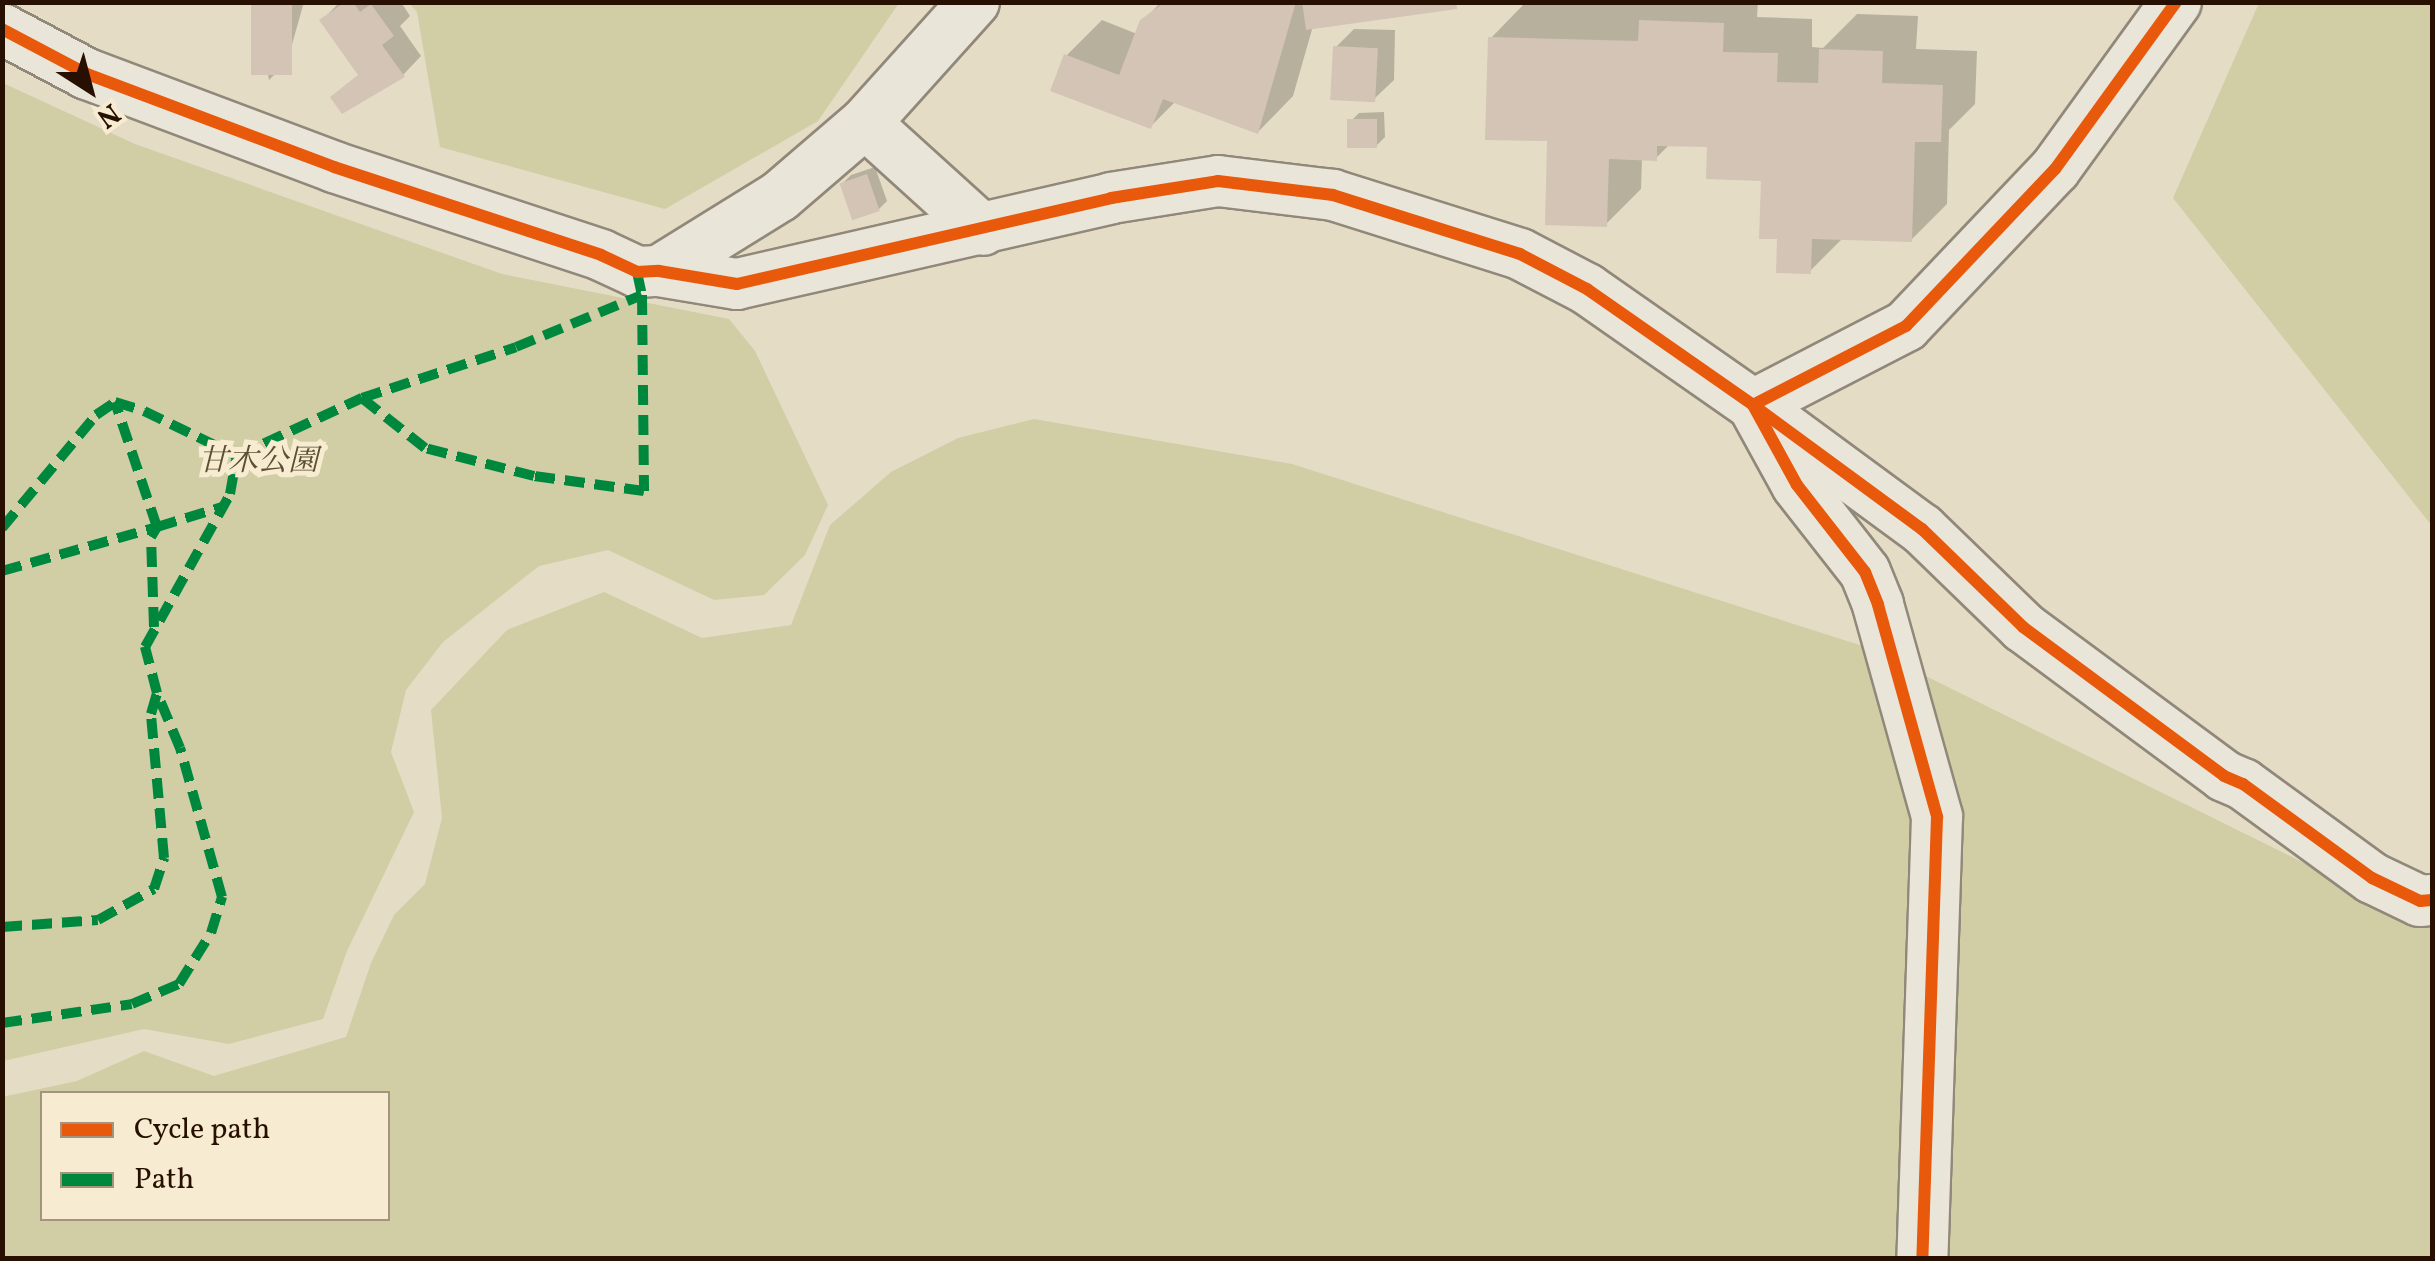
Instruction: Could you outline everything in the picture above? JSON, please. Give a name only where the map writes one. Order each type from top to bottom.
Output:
[{"type":"street","points":[[659,270],[780,196],[865,123],[974,2]]},
{"type":"street","points":[[1753,406],[1906,326],[2055,169],[2176,2]]},
{"type":"street","points":[[2,30],[87,74],[334,166],[601,254],[638,272],[659,270],[737,284],[1110,198],[1218,182],[1334,195],[1520,254],[1587,290],[1922,529],[2023,627],[2224,776],[2243,784],[2372,878],[2420,901],[2432,900]]},
{"type":"street","points":[[865,123],[983,230]]},
{"type":"street","points":[[1753,406],[1798,486],[1865,572],[1937,818],[1922,1258]]},
{"type":"green space","points":[[409,3],[899,3],[818,121],[665,209],[440,147],[417,12]]},
{"type":"green space","points":[[2259,3],[2432,3],[2432,526],[2173,198]]},
{"type":"green space","name":"甘木公園","points":[[3,83],[135,144],[502,274],[729,319],[755,351],[828,505],[805,555],[764,595],[714,600],[608,550],[539,566],[443,642],[406,690],[391,752],[414,812],[347,951],[323,1019],[229,1044],[144,1029],[3,1061]]},
{"type":"green space","points":[[1034,419],[1292,464],[1869,648],[2432,926],[2432,1258],[3,1258],[2,1097],[77,1081],[144,1051],[214,1076],[346,1037],[371,963],[394,915],[425,884],[442,818],[431,710],[507,630],[604,592],[702,638],[791,625],[830,525],[891,472],[958,438]]},
{"type":"building","points":[[251,2],[292,2],[292,75],[251,75]]},
{"type":"building","points":[[345,2],[353,2],[360,12],[371,4],[394,36],[382,45],[405,77],[342,114],[330,97],[358,75],[319,20]]},
{"type":"building","points":[[1165,2],[1296,2],[1258,134],[1163,99],[1151,129],[1050,91],[1064,54],[1119,75],[1140,20]]},
{"type":"building","points":[[1302,2],[1456,2],[1457,9],[1306,30]]},
{"type":"building","points":[[1639,20],[1724,23],[1723,52],[1778,53],[1777,82],[1818,83],[1819,49],[1883,51],[1882,83],[1943,85],[1941,142],[1915,142],[1912,242],[1812,239],[1811,274],[1776,273],[1777,239],[1759,239],[1761,181],[1706,179],[1707,147],[1657,146],[1657,161],[1609,159],[1607,227],[1545,225],[1547,141],[1485,140],[1488,37],[1638,41]]},
{"type":"building","points":[[1333,46],[1378,48],[1375,102],[1330,100]]},
{"type":"building","points":[[1347,119],[1377,119],[1377,148],[1347,148]]},
{"type":"building","points":[[867,174],[880,211],[852,220],[840,183]]},
{"type":"marked path","points":[[637,272],[642,295],[644,491],[534,476],[425,448],[362,398],[516,347],[642,295]]},
{"type":"marked path","points":[[2,528],[96,415],[115,402],[144,411],[237,456],[362,398]]},
{"type":"marked path","points":[[2,571],[157,527],[115,402]]},
{"type":"marked path","points":[[2,927],[98,920],[154,889],[164,858],[151,714],[157,693],[145,647],[230,494],[237,456]]},
{"type":"marked path","points":[[154,627],[151,537],[157,527],[222,507]]},
{"type":"marked path","points":[[2,1023],[132,1004],[179,984],[211,933],[222,897],[180,748],[157,693]]},
{"type":"cycle path","points":[[2176,2],[2055,169],[1906,326],[1753,405],[1922,529],[2023,627],[2224,776],[2243,784],[2372,878],[2420,901],[2432,900]]},
{"type":"cycle path","points":[[2,29],[87,74],[334,167],[601,255],[637,272],[659,271],[737,284],[1111,198],[1218,181],[1333,195],[1520,254],[1587,289],[1753,405],[1797,485],[1865,572],[1878,605],[1937,817],[1922,1258]]}]
